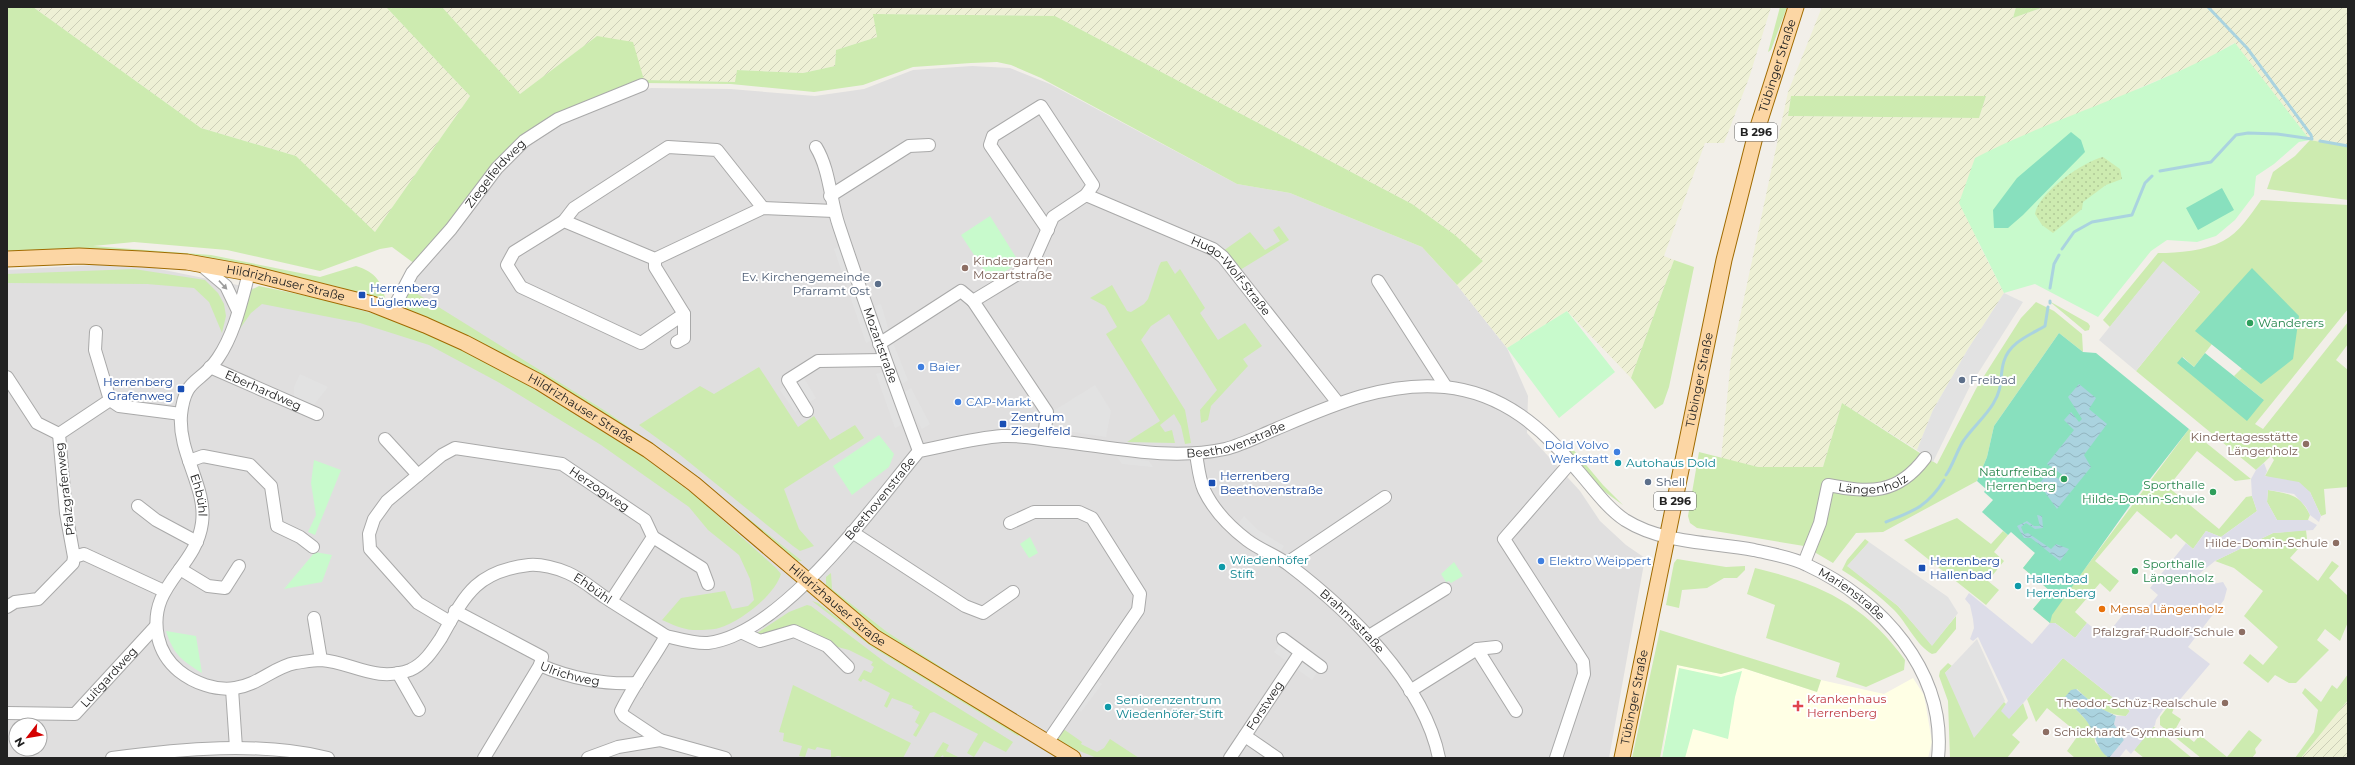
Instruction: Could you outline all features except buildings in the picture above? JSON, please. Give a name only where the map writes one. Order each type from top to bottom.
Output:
[{"type":"main road","name":"Tübinger Straße","points":[[1622,758],[1730,230],[1756,133],[1796,7]]},
{"type":"main road","name":"Hildrizhauser Straße","points":[[7,259],[79,256],[201,264],[249,273],[351,298],[392,311],[465,343],[539,382],[619,430],[694,484],[807,582],[874,637],[1073,758]]},
{"type":"street","name":"Ziegelfeldweg","points":[[392,311],[412,273],[451,229],[497,168],[524,141],[558,119],[642,85]]},
{"type":"street","points":[[973,301],[1026,269],[1030,269],[1048,230],[1053,217],[1086,195],[1093,185],[1041,106],[993,136],[990,145],[1048,230]]},
{"type":"street","points":[[830,196],[909,146],[929,145]]},
{"type":"street","points":[[684,314],[641,343],[520,287],[507,265],[514,252],[564,221],[574,208],[668,147],[717,150],[763,208]]},
{"type":"street","name":"Mozartstraße","points":[[816,148],[823,159],[834,211],[884,360],[919,451]]},
{"type":"street","name":"Hugo-Wolf-Straße","points":[[1086,195],[1213,249],[1223,257],[1338,403]]},
{"type":"street","points":[[564,221],[654,259],[763,208],[834,211]]},
{"type":"street","points":[[654,259],[655,267],[684,314],[684,338],[677,342]]},
{"type":"street","points":[[201,264],[226,286],[238,311]]},
{"type":"street","name":"Ehbühl","points":[[249,273],[231,333],[210,367],[188,386],[185,393],[181,414],[180,438],[189,461],[202,505],[202,524],[197,542],[164,591],[159,601],[156,626],[160,649],[172,666],[188,679],[207,686],[232,689],[249,686],[293,663],[321,660],[372,674],[398,673],[411,669],[424,660],[434,650],[463,597],[488,576],[503,570],[532,564],[569,573],[666,636],[708,643],[743,633],[792,597],[807,582]]},
{"type":"street","points":[[1378,281],[1446,387]]},
{"type":"street","points":[[879,344],[961,291],[973,301],[1047,412],[1044,439]]},
{"type":"street","points":[[96,332],[95,350],[110,400],[119,406],[181,414]]},
{"type":"street","points":[[807,411],[788,380],[818,360],[884,360]]},
{"type":"street","name":"Eberhardweg","points":[[210,367],[317,414]]},
{"type":"street","points":[[7,377],[37,423],[59,434]]},
{"type":"street","name":"Beethovenstraße","points":[[807,582],[852,532],[919,451],[1003,436],[1044,439],[1158,455],[1196,454],[1229,448],[1338,403],[1367,394],[1409,386],[1446,387],[1483,395],[1517,414],[1546,434],[1608,505],[1626,520],[1668,537]]},
{"type":"street","name":"Pfalzgrafenweg","points":[[74,557],[66,513],[59,434],[110,400]]},
{"type":"street","points":[[385,439],[418,475]]},
{"type":"street","name":"Herzogweg","points":[[450,622],[418,603],[370,549],[369,534],[380,509],[442,455],[455,448],[562,464],[645,520],[653,537]]},
{"type":"street","name":"Brahmsstraße","points":[[1196,454],[1204,489],[1215,509],[1247,540],[1287,564],[1340,606],[1369,636],[1410,691],[1431,730],[1439,758]]},
{"type":"street","points":[[189,461],[203,456],[250,465],[255,477],[271,486],[277,526],[300,537],[314,547]]},
{"type":"street","name":"Längenholz","points":[[1804,563],[1820,523],[1828,484],[1866,492],[1884,488],[1908,475],[1925,458]]},
{"type":"street","points":[[1556,758],[1584,674],[1583,662],[1504,539],[1571,462]]},
{"type":"street","points":[[1287,564],[1385,497]]},
{"type":"street","points":[[138,506],[156,520],[197,542]]},
{"type":"street","points":[[1010,523],[1034,512],[1079,512],[1092,518],[1140,594],[1138,610],[1047,743]]},
{"type":"street","points":[[852,532],[964,606],[984,613],[1014,592]]},
{"type":"street","points":[[611,601],[653,537],[702,568],[708,584]]},
{"type":"street","name":"Marienstraße","points":[[1668,537],[1755,551],[1804,563],[1834,579],[1859,596],[1880,614],[1909,649],[1922,672],[1934,703],[1938,726],[1938,758]]},
{"type":"street","points":[[7,606],[15,602],[38,599],[73,563],[74,557],[84,554],[164,591]]},
{"type":"street","points":[[180,569],[208,586],[225,588],[239,566]]},
{"type":"street","points":[[1369,636],[1445,588]]},
{"type":"street","points":[[456,611],[542,656],[540,665]]},
{"type":"street","points":[[314,618],[321,660]]},
{"type":"street","name":"Luitgardweg","points":[[7,713],[75,714],[156,626]]},
{"type":"street","points":[[743,633],[760,641],[794,631],[827,646],[848,667]]},
{"type":"street","points":[[666,636],[647,670],[634,686],[621,711],[624,716],[660,740],[724,758]]},
{"type":"street","points":[[1283,639],[1320,667]]},
{"type":"street","points":[[1410,691],[1477,649],[1496,647]]},
{"type":"street","points":[[1477,649],[1516,711]]},
{"type":"street","name":"Forstweg","points":[[1230,758],[1300,653]]},
{"type":"street","name":"Ulrichweg","points":[[484,758],[540,665],[572,676],[634,686]]},
{"type":"street","points":[[398,673],[419,710]]},
{"type":"street","points":[[232,689],[236,748]]},
{"type":"street","points":[[1245,736],[1277,758]]},
{"type":"street","points":[[588,758],[618,747],[660,740]]},
{"type":"street","points":[[112,758],[176,751],[236,748],[313,754],[328,758]]},
{"type":"shaded area","points":[[33,7],[386,7],[470,96],[375,232],[296,156],[201,128]]},
{"type":"shaded area","points":[[442,7],[1771,7],[1749,78],[1724,143],[1705,143],[1664,256],[1674,260],[1631,378],[1567,311],[1507,348],[1457,285],[1483,261],[1455,235],[1412,204],[1055,16],[874,14],[877,37],[836,50],[835,66],[803,73],[737,70],[736,82],[644,80],[597,36],[520,94]]},
{"type":"shaded area","points":[[1822,7],[2016,7],[2013,18],[2044,7],[2348,7],[2348,147],[2310,140],[2234,43],[2204,61],[2137,89],[1977,240],[2004,293],[1968,349],[1933,410],[1917,450],[1842,403],[1823,467],[1758,467],[1721,459],[1731,359],[1788,92]],"holes":[[[1791,96],[1986,96],[1979,118],[1788,116]]]},
{"type":"shaded area","points":[[972,66],[1010,68],[1050,84],[1237,184],[1290,193],[1422,247],[1457,285],[1507,348],[1528,396],[1527,433],[1580,491],[1600,521],[1626,545],[1645,558],[1609,758],[7,758],[7,270],[130,263],[393,317],[408,283],[498,171],[525,144],[564,120],[629,94],[651,88],[730,89],[815,96],[864,89],[913,70]]},
{"type":"shaded area","points":[[841,246],[873,340],[866,343],[834,249]]},
{"type":"shaded area","points":[[2163,261],[2200,292],[2136,371],[2099,340]]},
{"type":"shaded area","name":"Freibad","points":[[2004,293],[2023,302],[1970,386],[1933,462],[1917,450],[1933,410],[1968,349]]},
{"type":"shaded area","points":[[881,304],[889,331],[883,334],[875,306]]},
{"type":"shaded area","points":[[893,343],[908,380],[902,384],[887,345]]},
{"type":"shaded area","points":[[883,372],[901,425],[895,428],[876,374]]},
{"type":"shaded area","points":[[300,374],[328,387],[312,407],[294,398],[294,387]]},
{"type":"shaded area","points":[[802,375],[816,398],[795,412],[780,390]]},
{"type":"shaded area","points":[[1095,385],[1111,411],[1106,437],[1061,430],[1050,413]]},
{"type":"shaded area","points":[[911,388],[930,424],[922,429],[912,412],[905,392]]},
{"type":"shaded area","points":[[1117,457],[1149,461],[1153,467],[1122,464]]},
{"type":"shaded area","points":[[2264,463],[2267,471],[2265,476],[2299,482],[2310,492],[2321,516],[2319,522],[2310,515],[2306,507],[2294,494],[2268,490],[2267,502],[2277,520],[2308,520],[2317,525],[2313,530],[2273,533],[2215,561],[2200,573],[2201,579],[2207,585],[2223,582],[2227,589],[2224,600],[2188,647],[2210,664],[2177,703],[2171,698],[2156,720],[2155,725],[2131,754],[2126,749],[2119,758],[2109,758],[2124,740],[2114,724],[2116,716],[2126,716],[2130,711],[2063,658],[2009,719],[2001,711],[2008,701],[1978,637],[1973,641],[1970,639],[1974,628],[1970,605],[1965,599],[1969,593],[2032,644],[2050,623],[2055,623],[2075,638],[2087,623],[2105,637],[2129,607],[2140,616],[2158,595],[2150,588],[2186,543],[2193,549],[2206,531],[2221,537],[2257,511],[2252,496],[2251,479],[2256,470]]},
{"type":"shaded area","points":[[1244,516],[1258,530],[1284,546],[1280,553],[1238,524]]},
{"type":"shaded area","points":[[1869,542],[1948,597],[1958,613],[1932,646],[1898,606],[1847,566]]},
{"type":"shaded area","points":[[1283,639],[1321,667],[1312,680],[1274,652]]},
{"type":"shaded area","points":[[1977,639],[2005,701],[1974,738],[1945,673]]},
{"type":"shaded area","name":"Krankenhaus Herrenberg","points":[[1677,665],[1721,674],[1743,668],[1817,692],[1821,680],[1884,694],[1913,678],[1924,695],[1932,742],[1928,758],[1662,758]]},
{"type":"shaded area","points":[[1096,680],[1102,684],[1081,712],[1076,708]]},
{"type":"shaded area","points":[[2348,700],[2348,758],[2301,758],[2319,735]]},
{"type":"green space","points":[[7,7],[33,7],[201,128],[296,156],[375,232],[470,96],[386,7],[442,7],[520,94],[597,36],[633,42],[644,80],[735,82],[737,70],[803,73],[835,66],[836,50],[877,37],[873,14],[1055,16],[1412,204],[1455,235],[1483,261],[1457,285],[1422,247],[1290,193],[1237,184],[1041,78],[1011,65],[997,62],[913,67],[863,85],[814,92],[731,84],[643,83],[521,140],[415,264],[392,247],[380,249],[320,271],[227,250],[134,242],[93,246],[211,255],[320,277],[356,266],[363,268],[377,279],[383,290],[386,303],[339,287],[255,267],[7,253]]},
{"type":"green space","points":[[1780,7],[1787,7],[1771,50],[1768,52]]},
{"type":"green space","points":[[2016,7],[2044,7],[2013,18]]},
{"type":"green space","points":[[2235,43],[2310,140],[2299,142],[2274,164],[2256,176],[2254,195],[2235,220],[2216,236],[2197,242],[2167,240],[2151,251],[2098,317],[2035,284],[2004,293],[1959,203],[1975,158],[2039,128],[2171,75]]},
{"type":"green space","points":[[1791,96],[1986,96],[1979,118],[1788,116]]},
{"type":"green space","points":[[2071,132],[2081,140],[2085,152],[2023,215],[2008,228],[1994,228],[1993,210],[2017,178]]},
{"type":"green space","points":[[2310,140],[2348,147],[2348,200],[2267,189],[2273,172],[2295,156]]},
{"type":"green space","points":[[2103,157],[2120,169],[2122,179],[2106,185],[2083,202],[2082,209],[2053,233],[2042,225],[2035,214],[2044,197],[2074,171]]},
{"type":"green space","points":[[2222,188],[2234,210],[2198,230],[2186,208]]},
{"type":"green space","points":[[2261,200],[2348,205],[2348,309],[2255,424],[2263,429],[2348,322],[2348,344],[2336,360],[2348,370],[2348,487],[2324,489],[2326,514],[2321,516],[2310,492],[2265,476],[2274,460],[2271,456],[2256,470],[2136,371],[2200,292],[2163,262],[2110,327],[2103,320],[2158,253],[2191,251],[2208,247],[2229,238],[2249,217]],"holes":[[[2196,331],[2261,383],[2242,368],[2234,376],[2264,400],[2178,363],[2183,357],[2194,367],[2212,344]]]},
{"type":"green space","points":[[990,216],[1019,262],[991,281],[961,235]]},
{"type":"green space","points":[[1279,226],[1289,240],[1240,270],[1223,251],[1250,232],[1265,250],[1280,241],[1273,230]]},
{"type":"green space","points":[[1674,260],[1694,267],[1669,387],[1663,404],[1655,409],[1631,378]]},
{"type":"green space","points":[[1167,261],[1175,274],[1180,269],[1205,308],[1200,313],[1218,340],[1245,323],[1262,346],[1243,359],[1248,366],[1211,406],[1208,420],[1201,423],[1200,410],[1217,390],[1169,314],[1151,326],[1141,340],[1185,410],[1191,443],[1185,444],[1181,426],[1174,414],[1160,425],[1165,432],[1172,430],[1175,443],[1127,442],[1160,421],[1106,334],[1117,327],[1105,306],[1090,298],[1112,285],[1127,311],[1131,312],[1144,304],[1148,299],[1161,262]]},
{"type":"green space","name":"Wanderers","points":[[2252,268],[2299,316],[2293,359],[2261,384],[2195,331]]},
{"type":"green space","points":[[134,269],[205,280],[218,293],[224,304],[226,316],[222,333],[209,302],[194,288],[147,284],[7,283],[7,274]]},
{"type":"green space","points":[[259,286],[326,300],[398,321],[462,349],[509,374],[642,456],[697,497],[776,568],[781,574],[777,582],[772,590],[756,607],[737,620],[719,628],[709,630],[692,630],[662,620],[681,598],[725,591],[732,609],[748,606],[754,600],[750,579],[739,555],[708,530],[689,507],[601,445],[498,382],[429,345],[360,323],[262,304],[251,313],[239,330],[249,291]]},
{"type":"green space","points":[[408,288],[607,412],[666,453],[802,561],[796,561],[703,487],[402,310],[400,305]]},
{"type":"green space","points":[[2049,301],[2088,323],[2090,326],[2089,330],[2085,331]]},
{"type":"green space","points":[[2036,302],[2054,311],[2082,334],[2083,352],[2059,333],[1994,426],[1987,457],[1977,481],[1883,532],[1856,533],[1833,563],[1804,546],[1697,528],[1690,523],[1688,516],[1699,452],[1758,467],[1823,467],[1842,403],[1937,464],[1977,387],[2021,318]]},
{"type":"green space","points":[[1567,311],[1615,372],[1559,418],[1507,348]]},
{"type":"green space","name":"Naturfreibad Herrenberg","points":[[2059,333],[2083,352],[2096,353],[2189,429],[2136,497],[2052,615],[2050,623],[2033,609],[2049,590],[2023,568],[2035,553],[2011,532],[2008,535],[1982,512],[1993,500],[1984,492],[1986,489],[1977,481],[1987,457],[1994,426]]},
{"type":"green space","points":[[2205,353],[2264,400],[2247,421],[2177,363],[2182,357],[2194,367]]},
{"type":"green space","points":[[759,367],[798,427],[814,416],[830,440],[855,425],[864,438],[784,489],[799,529],[814,546],[800,551],[679,454],[639,425],[700,386],[714,394]]},
{"type":"green space","points":[[2189,429],[2251,479],[2235,481],[2197,451],[2168,487],[2219,529],[2246,497],[2252,496],[2257,511],[2221,537],[2206,531],[2193,549],[2176,534],[2171,539],[2137,511],[2095,561],[2119,581],[2110,592],[2100,583],[2075,612],[2087,623],[2075,638],[2055,623],[2050,623],[2033,609],[2049,590],[2023,568],[2035,553],[2072,586]]},
{"type":"green space","points":[[879,435],[894,454],[889,467],[852,495],[833,466]]},
{"type":"green space","points":[[1571,447],[1603,485],[1623,505],[1598,487],[1567,450]]},
{"type":"green space","points":[[314,460],[341,470],[315,535],[308,532],[316,515],[311,483]]},
{"type":"green space","points":[[2268,490],[2288,494],[2298,499],[2310,515],[2308,520],[2277,520],[2267,502]]},
{"type":"green space","points":[[1957,518],[1991,544],[2003,531],[2008,535],[1994,552],[2004,561],[1988,581],[1999,590],[1986,605],[1904,540]]},
{"type":"green space","points":[[2306,530],[2307,539],[2290,558],[2318,581],[2332,561],[2339,566],[2329,578],[2348,596],[2348,622],[2340,641],[2325,629],[2317,640],[2329,650],[2296,683],[2289,683],[2275,675],[2268,683],[2243,663],[2250,654],[2263,665],[2278,647],[2244,616],[2263,591],[2234,568],[2215,561],[2273,533]]},
{"type":"green space","points":[[1030,537],[1038,553],[1029,558],[1020,544]]},
{"type":"green space","points":[[1865,539],[1869,542],[1848,566],[1898,606],[1932,645],[1956,616],[1956,629],[1936,653],[1932,654],[1916,640],[1899,615],[1882,599],[1842,570],[1847,560]]},
{"type":"green space","points":[[315,552],[332,555],[322,582],[284,589]]},
{"type":"green space","points":[[1677,559],[1726,567],[1745,566],[1745,570],[1737,578],[1724,578],[1707,588],[1682,590],[1679,608],[1666,605],[1674,563]]},
{"type":"green space","points":[[1454,562],[1463,576],[1451,583],[1449,581],[1446,582],[1441,574]]},
{"type":"green space","points":[[1755,568],[1800,581],[1820,589],[1857,611],[1890,641],[1905,660],[1904,670],[1866,687],[1836,677],[1840,663],[1766,638],[1775,605],[1747,594]]},
{"type":"green space","points":[[831,573],[832,589],[887,632],[978,691],[977,694],[891,642],[826,587],[826,577]]},
{"type":"green space","points":[[812,601],[818,603],[869,642],[1020,734],[1018,736],[872,647]]},
{"type":"green space","points":[[807,605],[811,606],[886,663],[1013,742],[1006,752],[984,741],[974,757],[967,753],[978,734],[934,712],[930,713],[916,737],[913,735],[919,725],[915,722],[920,712],[912,708],[913,706],[892,698],[887,708],[884,706],[890,693],[863,679],[861,682],[858,680],[864,670],[871,673],[874,667],[871,665],[873,662],[849,650],[834,646],[819,638],[760,636],[757,633],[789,612]]},
{"type":"green space","points":[[1660,630],[1821,680],[1817,692],[1743,668],[1721,674],[1677,665],[1660,758],[1632,758]]},
{"type":"green space","points":[[166,631],[196,636],[202,673],[179,656],[172,646]]},
{"type":"green space","points":[[2063,658],[2130,711],[2126,716],[2112,714],[2087,699],[2077,689],[2067,700],[2088,722],[2094,734],[2095,742],[2108,758],[2075,758],[2067,751],[2079,734],[2047,708],[2036,722],[2027,699]]},
{"type":"green space","points":[[1948,663],[1952,666],[1945,673],[2003,701],[2008,706],[2009,718],[2023,703],[2028,718],[2012,735],[2020,742],[2007,758],[1950,758],[1948,701],[1939,676],[1940,671]]},
{"type":"green space","points":[[1679,668],[1721,677],[1742,671],[1735,697],[1728,739],[1693,729],[1685,758],[1662,758]]},
{"type":"green space","points":[[2348,674],[2348,700],[2301,758],[2295,758],[2314,732],[2318,710],[2302,693],[2305,688],[2321,702],[2332,685],[2337,689]]},
{"type":"green space","points":[[793,685],[911,743],[903,758],[846,758],[838,756],[831,758],[831,750],[817,747],[815,750],[808,748],[805,757],[799,756],[802,746],[783,741],[784,733],[779,732]]},
{"type":"green space","points":[[2172,701],[2176,703],[2172,713],[2181,719],[2176,728],[2194,742],[2200,735],[2227,757],[2249,730],[2262,740],[2255,749],[2256,753],[2252,758],[2201,758],[2160,725],[2160,717]]},
{"type":"green space","points":[[2153,726],[2192,758],[2144,758],[2134,750]]},
{"type":"green space","points":[[1062,728],[1082,742],[1081,744],[1097,752],[1104,748],[1110,739],[1139,758],[1097,758],[1057,742],[1055,736]]},
{"type":"green space","points":[[943,742],[949,745],[946,751],[960,758],[944,758],[943,755],[939,758],[933,758]]},
{"type":"water","points":[[2079,384],[2096,398],[2089,409],[2107,424],[2084,455],[2091,467],[2057,509],[2039,484],[2047,474],[2062,480],[2064,476],[2047,464],[2074,430],[2064,420],[2071,412],[2079,422],[2082,419],[2068,397]]},
{"type":"water","points":[[2037,515],[2042,516],[2043,528],[2035,529],[2026,523],[2021,527],[2024,534],[2028,533],[2051,549],[2056,544],[2069,549],[2060,561],[2031,538],[2024,538],[2017,526],[2027,521],[2034,526],[2040,526]]},
{"type":"water","points":[[2076,689],[2096,706],[2116,716],[2114,724],[2124,740],[2109,758],[2101,750],[2086,719],[2070,704],[2065,697],[2071,690]]},
{"type":"waterway","points":[[2160,171],[2211,162],[2236,135],[2248,133],[2277,134],[2312,139],[2311,135],[2247,48],[2208,7]]},
{"type":"waterway","points":[[2320,141],[2348,146]]},
{"type":"waterway","points":[[2062,249],[2074,232],[2092,222],[2132,215],[2145,183],[2152,176]]},
{"type":"waterway","points":[[2050,288],[2054,264],[2059,255]]},
{"type":"waterway","points":[[1946,475],[1964,440],[1993,404],[1999,392],[2004,361],[2007,354],[2021,340],[2045,326],[2048,307]]},
{"type":"waterway","points":[[1886,522],[1920,507],[1932,496],[1944,480]]},
{"type":"place","name":"Kindergarten Mozartstraße","points":[[965,268]]},
{"type":"place","name":"Ev. Kirchengemeinde Pfarramt Ost","points":[[878,284]]},
{"type":"place","name":"Herrenberg Lüglenweg","points":[[362,295]]},
{"type":"place","name":"Wanderers","points":[[2250,323]]},
{"type":"place","name":"Baier","points":[[921,367]]},
{"type":"place","name":"Freibad","points":[[1962,380]]},
{"type":"place","name":"Herrenberg Grafenweg","points":[[181,389]]},
{"type":"place","name":"CAP-Markt","points":[[958,402]]},
{"type":"place","name":"Zentrum Ziegelfeld","points":[[1003,424]]},
{"type":"place","name":"Kindertagesstätte Längenholz","points":[[2306,444]]},
{"type":"place","name":"Dold Volvo Werkstatt","points":[[1617,452]]},
{"type":"place","name":"Autohaus Dold","points":[[1618,463]]},
{"type":"place","name":"Naturfreibad Herrenberg","points":[[2064,479]]},
{"type":"place","name":"Shell","points":[[1648,482]]},
{"type":"place","name":"Herrenberg Beethovenstraße","points":[[1212,483]]},
{"type":"place","name":"Sporthalle Hilde-Domin-Schule","points":[[2213,492]]},
{"type":"place","name":"Hilde-Domin-Schule","points":[[2336,543]]},
{"type":"place","name":"Elektro Weippert","points":[[1541,561]]},
{"type":"place","name":"Wiedenhöfer Stift","points":[[1222,567]]},
{"type":"place","name":"Herrenberg Hallenbad","points":[[1922,568]]},
{"type":"place","name":"Sporthalle Längenholz","points":[[2135,571]]},
{"type":"place","name":"Hallenbad Herrenberg","points":[[2018,586]]},
{"type":"place","name":"Mensa Längenholz","points":[[2102,609]]},
{"type":"place","name":"Pfalzgraf-Rudolf-Schule","points":[[2242,632]]},
{"type":"place","name":"Theodor-Schüz-Realschule","points":[[2225,703]]},
{"type":"place","name":"Krankenhaus Herrenberg","points":[[1798,706]]},
{"type":"place","name":"Seniorenzentrum Wiedenhöfer-Stift","points":[[1108,707]]},
{"type":"place","name":"Schickhardt-Gymnasium","points":[[2046,732]]}]
